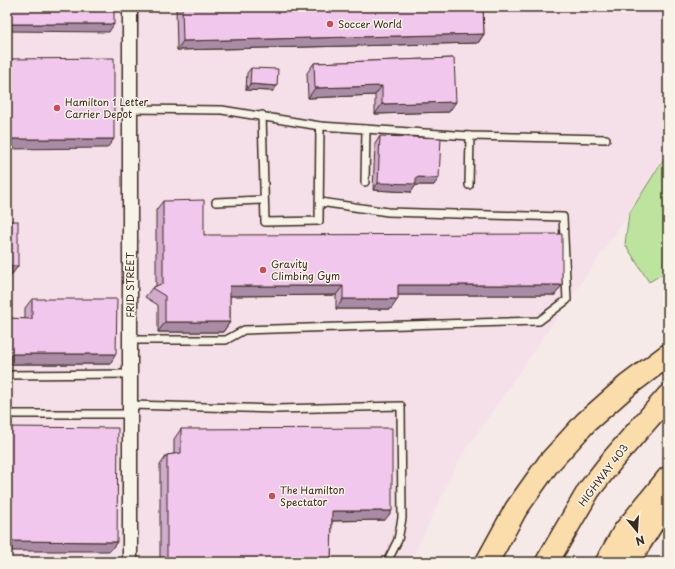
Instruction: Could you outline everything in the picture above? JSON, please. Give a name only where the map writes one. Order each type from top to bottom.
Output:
[{"type":"highway","points":[[487,562],[516,510],[548,464],[586,422],[628,385],[668,355]]},
{"type":"highway","name":"HIGHWAY 403","points":[[547,562],[589,490],[614,458],[668,396]]},
{"type":"highway","points":[[607,562],[624,532],[668,478]]},
{"type":"highway","points":[[628,562],[668,498]]},
{"type":"street","name":"FRID STREET","points":[[130,7],[130,562]]},
{"type":"lane","points":[[130,109],[222,110],[262,115],[320,126],[470,136],[606,139]]},
{"type":"lane","points":[[262,115],[263,200],[265,222],[319,221],[320,126]]},
{"type":"lane","points":[[365,182],[366,129]]},
{"type":"lane","points":[[469,185],[470,136]]},
{"type":"lane","points":[[216,202],[263,200]]},
{"type":"lane","points":[[130,340],[226,340],[244,330],[539,321],[568,300],[563,217],[388,212],[320,202]]},
{"type":"lane","points":[[7,375],[130,374]]},
{"type":"lane","points":[[7,414],[130,410],[277,410],[400,406],[402,518],[398,540],[387,562]]},
{"type":"shaded area","points":[[7,7],[668,7],[668,152],[629,214],[459,460],[411,562],[7,562]]},
{"type":"green space","points":[[668,152],[668,271],[649,282],[625,244],[629,214]]},
{"type":"building","points":[[7,7],[114,7],[114,24],[7,24]]},
{"type":"building","name":"Soccer World","points":[[182,7],[483,7],[484,34],[183,41]]},
{"type":"building","name":"Hamilton 1 Letter Carrier Depot","points":[[114,58],[114,139],[7,139],[7,59]]},
{"type":"building","points":[[454,58],[456,102],[382,104],[382,86],[315,88],[314,63]]},
{"type":"building","points":[[251,68],[278,69],[277,86],[250,84]]},
{"type":"building","points":[[380,136],[441,138],[439,178],[416,177],[416,184],[378,183]]},
{"type":"building","points":[[204,200],[204,235],[562,234],[562,285],[398,285],[398,299],[343,299],[343,286],[230,286],[230,322],[165,322],[165,296],[152,288],[163,283],[163,201]]},
{"type":"building","points":[[7,221],[18,221],[18,266],[7,266]]},
{"type":"building","points":[[32,299],[117,299],[116,354],[7,354],[7,318],[32,319]]},
{"type":"building","points":[[7,427],[118,428],[117,542],[7,541]]},
{"type":"building","name":"The Hamilton Spectator","points":[[392,428],[392,511],[332,511],[331,562],[167,562],[167,455],[181,453],[181,429]]},
{"type":"place","name":"Soccer World","points":[[330,24]]},
{"type":"place","name":"Hamilton 1 Letter Carrier Depot","points":[[57,108]]},
{"type":"place","name":"Gravity Climbing Gym","points":[[263,270]]},
{"type":"place","name":"The Hamilton Spectator","points":[[272,496]]}]
